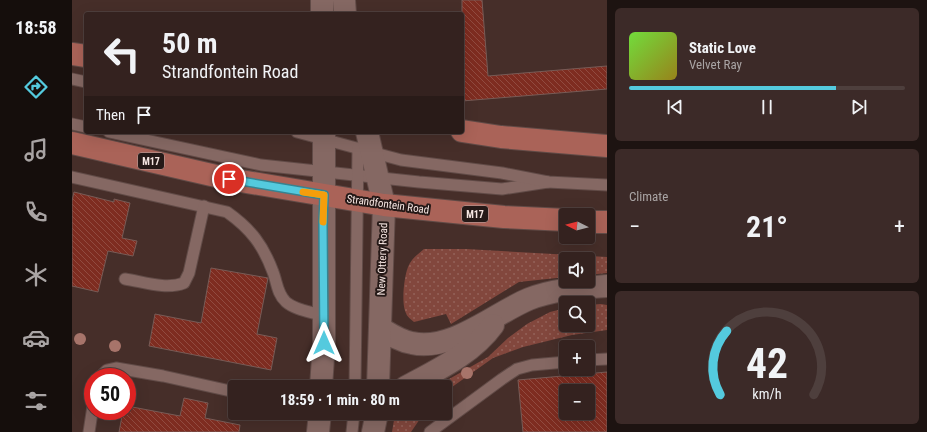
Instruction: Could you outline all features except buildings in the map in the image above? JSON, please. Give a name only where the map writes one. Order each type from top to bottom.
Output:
[{"type":"main road","points":[[322,0],[322,12]]},
{"type":"main road","points":[[344,0],[345,12]]},
{"type":"main road","points":[[72,54],[84,56]]},
{"type":"main road","points":[[464,131],[501,137],[607,146]]},
{"type":"main road","points":[[321,380],[324,316],[324,135]]},
{"type":"main road","name":"Strandfontein Road","points":[[72,143],[229,179],[384,205],[504,217],[559,220]]},
{"type":"main road","name":"New Ottery Road","points":[[366,144],[368,177],[384,205],[378,380]]},
{"type":"main road","points":[[595,222],[607,222]]},
{"type":"main road","points":[[380,328],[396,338],[413,344],[429,344],[445,341],[468,332],[524,301],[551,292],[607,286]]},
{"type":"main road","points":[[418,380],[453,360],[476,344],[499,316]]},
{"type":"main road","points":[[318,432],[319,420]]},
{"type":"main road","points":[[373,432],[376,420]]},
{"type":"lane","points":[[72,79],[84,82]]},
{"type":"lane","points":[[72,124],[84,127]]},
{"type":"lane","points":[[118,134],[254,164],[368,177],[502,189],[548,182]]},
{"type":"lane","points":[[324,135],[366,144],[401,160],[502,173],[548,182],[607,184]]},
{"type":"lane","points":[[72,177],[227,212],[241,222],[264,250],[279,292],[287,303],[324,316]]},
{"type":"lane","points":[[356,380],[358,200],[368,177]]},
{"type":"lane","points":[[125,279],[164,286],[176,286],[184,283],[189,273],[204,206]]},
{"type":"lane","points":[[595,360],[607,359]]},
{"type":"lane","points":[[430,432],[517,369],[532,365],[559,363]]},
{"type":"lane","points":[[136,371],[228,390]]},
{"type":"lane","points":[[89,432],[91,420]]},
{"type":"lane","points":[[352,432],[353,420]]},
{"type":"shaded area","points":[[424,249],[466,249],[559,254],[559,278],[519,282],[451,324],[446,314],[414,322],[407,316],[404,309],[403,297],[404,284],[409,264]]},
{"type":"shaded area","points":[[595,256],[607,257],[607,273],[595,274]]},
{"type":"shaded area","points":[[595,304],[607,305],[607,330],[595,332]]},
{"type":"shaded area","points":[[559,310],[559,332],[593,332],[572,335],[523,347],[493,358],[452,387],[452,380],[447,380],[488,357],[508,338],[527,324],[550,312]]},
{"type":"shaded area","points":[[394,420],[419,420],[411,432],[392,432]]},
{"type":"slow traffic","points":[[303,192],[324,195],[323,222]]},
{"type":"route","points":[[229,179],[324,195],[324,343]]}]
